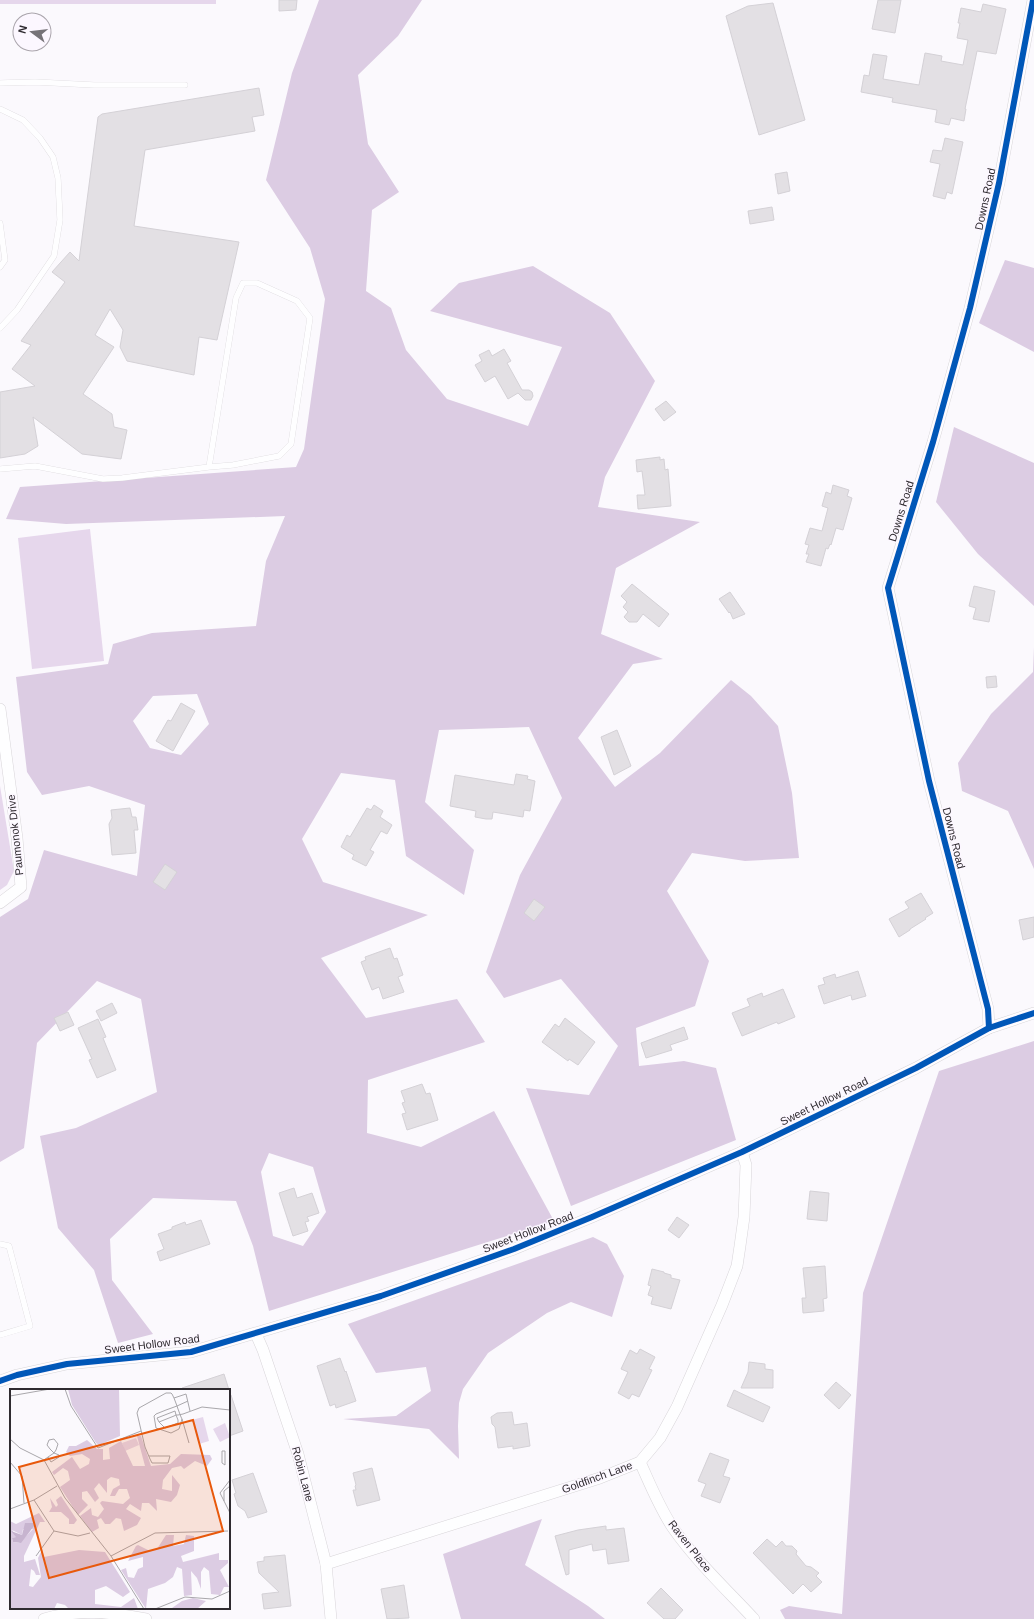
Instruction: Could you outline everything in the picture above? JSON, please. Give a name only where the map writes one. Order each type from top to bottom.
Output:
[{"type":"street","name":"Downs Road","points":[[989,1028],[988,1008],[929,781],[888,588],[933,442],[970,308],[999,183],[1033,0]]},
{"type":"street","name":"Paumonok Drive","points":[[0,709],[17,838],[21,887],[0,903]]},
{"type":"street","name":"Sweet Hollow Road","points":[[0,1381],[16,1375],[67,1364],[191,1352],[381,1296],[514,1249],[742,1152],[916,1068],[989,1028],[1034,1013]]},
{"type":"street","name":"Goldfinch Lane","points":[[326,1564],[600,1478],[640,1462],[660,1438],[677,1407],[722,1305],[737,1266],[744,1217],[746,1165],[742,1152]]},
{"type":"street","name":"Robin Lane","points":[[256,1334],[263,1350],[298,1454],[326,1564],[331,1619]]},
{"type":"street","name":"Raven Place","points":[[640,1462],[658,1501],[673,1528],[702,1564],[754,1619]]},
{"type":"street","points":[[44,1619],[85,1612],[116,1613],[146,1619]]},
{"type":"lane","points":[[0,83],[35,82],[94,85],[185,85]]},
{"type":"lane","points":[[0,108],[23,120],[40,138],[53,157],[58,178],[60,220],[54,256],[17,310],[0,328]]},
{"type":"lane","points":[[0,223],[5,260],[0,267]]},
{"type":"lane","points":[[0,469],[35,466],[103,479],[233,465],[279,456],[291,444],[310,318],[297,301],[257,284],[243,283],[236,298],[209,467]]},
{"type":"lane","points":[[0,1244],[8,1246],[30,1326],[0,1335]]},
{"type":"shaded area","points":[[0,0],[216,0],[216,4],[0,4]]},
{"type":"shaded area","points":[[319,0],[422,0],[398,36],[358,75],[368,144],[399,192],[372,210],[366,291],[391,308],[406,350],[447,399],[528,426],[562,347],[430,311],[459,283],[533,266],[610,313],[655,381],[605,477],[598,507],[700,522],[616,568],[601,634],[663,659],[633,664],[578,738],[615,787],[660,753],[731,680],[751,696],[778,726],[792,793],[799,858],[745,861],[692,853],[667,891],[709,961],[695,1006],[636,1028],[639,1066],[684,1061],[716,1068],[736,1140],[571,1206],[526,1088],[589,1095],[618,1046],[561,979],[504,998],[486,972],[520,875],[562,798],[529,727],[439,730],[425,802],[474,850],[464,895],[406,856],[395,780],[341,773],[302,839],[323,882],[428,915],[321,958],[366,1018],[457,999],[485,1042],[368,1080],[367,1133],[421,1147],[494,1111],[554,1221],[269,1311],[253,1246],[236,1201],[153,1198],[110,1239],[112,1280],[153,1334],[118,1343],[94,1270],[58,1228],[40,1136],[76,1128],[157,1092],[141,999],[97,981],[37,1043],[24,1148],[0,1162],[0,917],[28,899],[44,850],[137,876],[145,805],[89,786],[42,795],[27,772],[16,677],[108,664],[113,644],[152,633],[256,626],[266,561],[285,516],[66,524],[6,519],[20,487],[296,467],[304,449],[325,299],[310,248],[266,180],[292,73]],"holes":[[[197,694],[209,724],[181,755],[150,748],[133,721],[153,696]],[[269,1153],[313,1167],[326,1212],[303,1246],[273,1236],[261,1172]]]},
{"type":"shaded area","points":[[1005,260],[1034,268],[1034,352],[979,323]]},
{"type":"shaded area","points":[[954,427],[1034,463],[1034,606],[978,554],[936,502]]},
{"type":"shaded area","points":[[90,529],[104,661],[32,669],[18,538]]},
{"type":"shaded area","points":[[1034,647],[1034,869],[1008,811],[962,791],[958,763],[991,714],[1033,672]]},
{"type":"shaded area","points":[[0,786],[14,871],[7,885],[0,890]]},
{"type":"shaded area","points":[[1034,1041],[1034,1619],[785,1619],[780,1610],[789,1606],[842,1614],[863,1293],[939,1071]]},
{"type":"shaded area","points":[[593,1237],[607,1244],[624,1276],[612,1317],[571,1302],[547,1313],[488,1353],[463,1389],[459,1403],[459,1459],[429,1429],[343,1419],[396,1416],[431,1391],[426,1367],[376,1373],[348,1324]]},
{"type":"shaded area","points":[[542,1519],[525,1565],[588,1606],[605,1619],[461,1619],[443,1554]]},
{"type":"building","points":[[279,0],[297,0],[296,10],[279,11]]},
{"type":"building","points":[[878,0],[901,0],[895,33],[872,29]]},
{"type":"building","points":[[773,3],[805,120],[759,135],[726,16],[748,6]]},
{"type":"building","points":[[983,4],[1006,9],[996,54],[977,51],[965,109],[964,121],[951,118],[949,125],[935,122],[937,110],[892,102],[893,98],[861,92],[864,75],[869,76],[873,54],[887,56],[883,79],[919,85],[925,53],[942,56],[941,61],[963,65],[968,40],[957,38],[961,8],[981,12]]},
{"type":"building","points":[[259,88],[264,115],[252,117],[255,131],[145,150],[134,226],[239,242],[217,340],[199,337],[194,375],[127,361],[120,347],[123,330],[110,309],[95,335],[114,347],[83,394],[112,414],[114,427],[127,430],[121,459],[82,454],[33,417],[38,446],[25,454],[0,458],[0,392],[35,386],[12,369],[31,345],[21,341],[65,282],[52,272],[70,252],[79,261],[98,117],[102,114]]},
{"type":"building","points":[[945,138],[963,142],[952,194],[947,192],[945,199],[933,196],[940,164],[930,162],[933,150],[942,151]]},
{"type":"building","points":[[787,172],[790,191],[778,194],[775,174]]},
{"type":"building","points":[[772,207],[774,220],[750,224],[748,211]]},
{"type":"building","points":[[504,349],[511,361],[507,363],[522,390],[529,390],[532,392],[533,396],[531,400],[525,400],[518,393],[508,399],[495,376],[485,382],[475,365],[482,361],[479,355],[489,350],[492,356]]},
{"type":"building","points":[[666,401],[676,412],[664,421],[655,409]]},
{"type":"building","points":[[660,457],[660,460],[664,459],[665,470],[668,469],[671,506],[638,509],[637,495],[645,495],[642,471],[637,472],[636,460]]},
{"type":"building","points":[[833,485],[849,490],[847,496],[852,498],[843,530],[836,528],[831,545],[830,544],[828,549],[826,548],[821,566],[806,562],[809,554],[806,554],[809,545],[805,544],[810,528],[822,531],[828,508],[822,506],[826,492],[831,494]]},
{"type":"building","points":[[632,584],[669,614],[659,627],[643,614],[637,622],[629,622],[624,617],[628,612],[623,607],[627,602],[621,596]]},
{"type":"building","points":[[974,586],[995,591],[989,622],[973,619],[976,608],[969,606]]},
{"type":"building","points":[[730,592],[745,614],[733,619],[730,612],[729,613],[719,599]]},
{"type":"building","points":[[996,676],[997,687],[987,688],[986,677]]},
{"type":"building","points":[[181,703],[195,711],[173,751],[156,741],[168,720],[171,721]]},
{"type":"building","points":[[617,730],[631,766],[614,775],[601,737]]},
{"type":"building","points":[[516,774],[528,776],[527,779],[535,781],[530,811],[524,810],[523,817],[493,812],[492,819],[486,819],[475,817],[476,811],[450,806],[455,775],[514,785]]},
{"type":"building","points":[[374,805],[383,811],[380,817],[392,825],[387,834],[381,831],[370,850],[374,852],[366,866],[352,859],[354,855],[341,847],[347,835],[350,837],[367,808],[371,810]]},
{"type":"building","points":[[130,808],[132,817],[136,817],[138,830],[134,830],[136,853],[112,855],[109,824],[112,818],[111,810]]},
{"type":"building","points":[[165,864],[177,872],[165,890],[153,882]]},
{"type":"building","points":[[921,893],[933,913],[899,937],[889,919],[909,908],[905,902]]},
{"type":"building","points":[[534,899],[545,907],[534,921],[524,913]]},
{"type":"building","points":[[1034,917],[1034,937],[1023,940],[1019,920]]},
{"type":"building","points":[[390,948],[394,959],[397,958],[403,975],[398,977],[404,992],[383,999],[379,987],[372,990],[361,962],[366,960],[365,957]]},
{"type":"building","points":[[858,971],[866,996],[852,1000],[851,995],[824,1004],[818,986],[825,984],[823,978],[835,974],[836,978]]},
{"type":"building","points":[[783,989],[795,1017],[778,1024],[777,1022],[742,1036],[732,1013],[750,1006],[747,999],[762,993],[763,997]]},
{"type":"building","points":[[112,1003],[117,1013],[101,1021],[96,1011]]},
{"type":"building","points":[[68,1012],[74,1025],[60,1031],[54,1018]]},
{"type":"building","points":[[565,1018],[595,1042],[578,1065],[569,1059],[568,1061],[542,1042],[555,1024],[559,1027]]},
{"type":"building","points":[[98,1019],[106,1037],[103,1038],[116,1070],[97,1078],[89,1060],[92,1059],[78,1028]]},
{"type":"building","points":[[684,1027],[688,1039],[670,1045],[672,1050],[646,1058],[641,1043]]},
{"type":"building","points":[[422,1084],[426,1094],[430,1093],[438,1120],[407,1130],[402,1114],[406,1113],[402,1103],[405,1102],[401,1091]]},
{"type":"building","points":[[294,1188],[297,1198],[312,1193],[319,1213],[307,1217],[309,1221],[305,1222],[308,1231],[293,1236],[279,1193]]},
{"type":"building","points":[[810,1191],[829,1193],[827,1221],[807,1219]]},
{"type":"building","points":[[677,1217],[689,1225],[679,1238],[668,1230]]},
{"type":"building","points":[[201,1220],[210,1244],[160,1261],[157,1252],[164,1249],[158,1234],[185,1222],[186,1225]]},
{"type":"building","points":[[825,1266],[827,1298],[823,1299],[824,1311],[803,1313],[802,1298],[806,1298],[803,1268]]},
{"type":"building","points":[[652,1269],[664,1272],[671,1275],[671,1278],[680,1280],[671,1309],[651,1304],[653,1297],[648,1295],[651,1286],[648,1285]]},
{"type":"building","points":[[640,1349],[655,1357],[649,1369],[652,1370],[639,1397],[632,1394],[629,1399],[618,1393],[628,1372],[621,1369],[630,1350],[637,1354]]},
{"type":"building","points":[[340,1358],[356,1401],[336,1408],[335,1404],[330,1406],[317,1366]]},
{"type":"building","points":[[749,1362],[765,1364],[765,1369],[773,1370],[773,1388],[741,1388],[748,1372]]},
{"type":"building","points":[[224,1374],[229,1389],[182,1389]]},
{"type":"building","points":[[836,1382],[851,1395],[839,1409],[824,1395]]},
{"type":"building","points":[[734,1390],[770,1407],[763,1422],[727,1406]]},
{"type":"building","points":[[230,1395],[231,1395],[243,1431],[230,1436]]},
{"type":"building","points":[[512,1412],[514,1425],[527,1423],[530,1446],[513,1449],[513,1446],[498,1448],[495,1427],[492,1424],[491,1417],[497,1413]]},
{"type":"building","points":[[710,1453],[729,1460],[723,1476],[730,1478],[720,1503],[701,1496],[706,1484],[698,1481]]},
{"type":"building","points":[[372,1468],[380,1500],[357,1506],[353,1490],[356,1490],[356,1485],[353,1473]]},
{"type":"building","points":[[253,1473],[267,1512],[248,1518],[245,1511],[238,1506],[232,1480]]},
{"type":"building","points":[[606,1526],[606,1530],[624,1528],[629,1561],[608,1564],[606,1549],[593,1551],[592,1544],[569,1550],[569,1574],[566,1575],[555,1536],[578,1530]]},
{"type":"building","points":[[767,1539],[776,1547],[782,1541],[786,1546],[792,1546],[797,1551],[796,1554],[806,1566],[811,1567],[819,1573],[816,1576],[822,1582],[811,1592],[803,1584],[793,1594],[753,1553]]},
{"type":"building","points":[[285,1555],[291,1606],[264,1609],[262,1594],[279,1592],[259,1573],[257,1562],[264,1561],[264,1557]]},
{"type":"building","points":[[404,1585],[409,1618],[387,1619],[381,1589]]},
{"type":"building","points":[[661,1588],[683,1610],[675,1619],[664,1619],[647,1603]]},
{"type":"cycle path","points":[[989,1028],[988,1009],[929,781],[888,588],[933,442],[970,308],[999,183],[1033,0]]},
{"type":"cycle path","points":[[0,1381],[17,1375],[67,1364],[191,1352],[381,1296],[514,1249],[742,1152],[916,1068],[989,1028],[1034,1013]]}]
